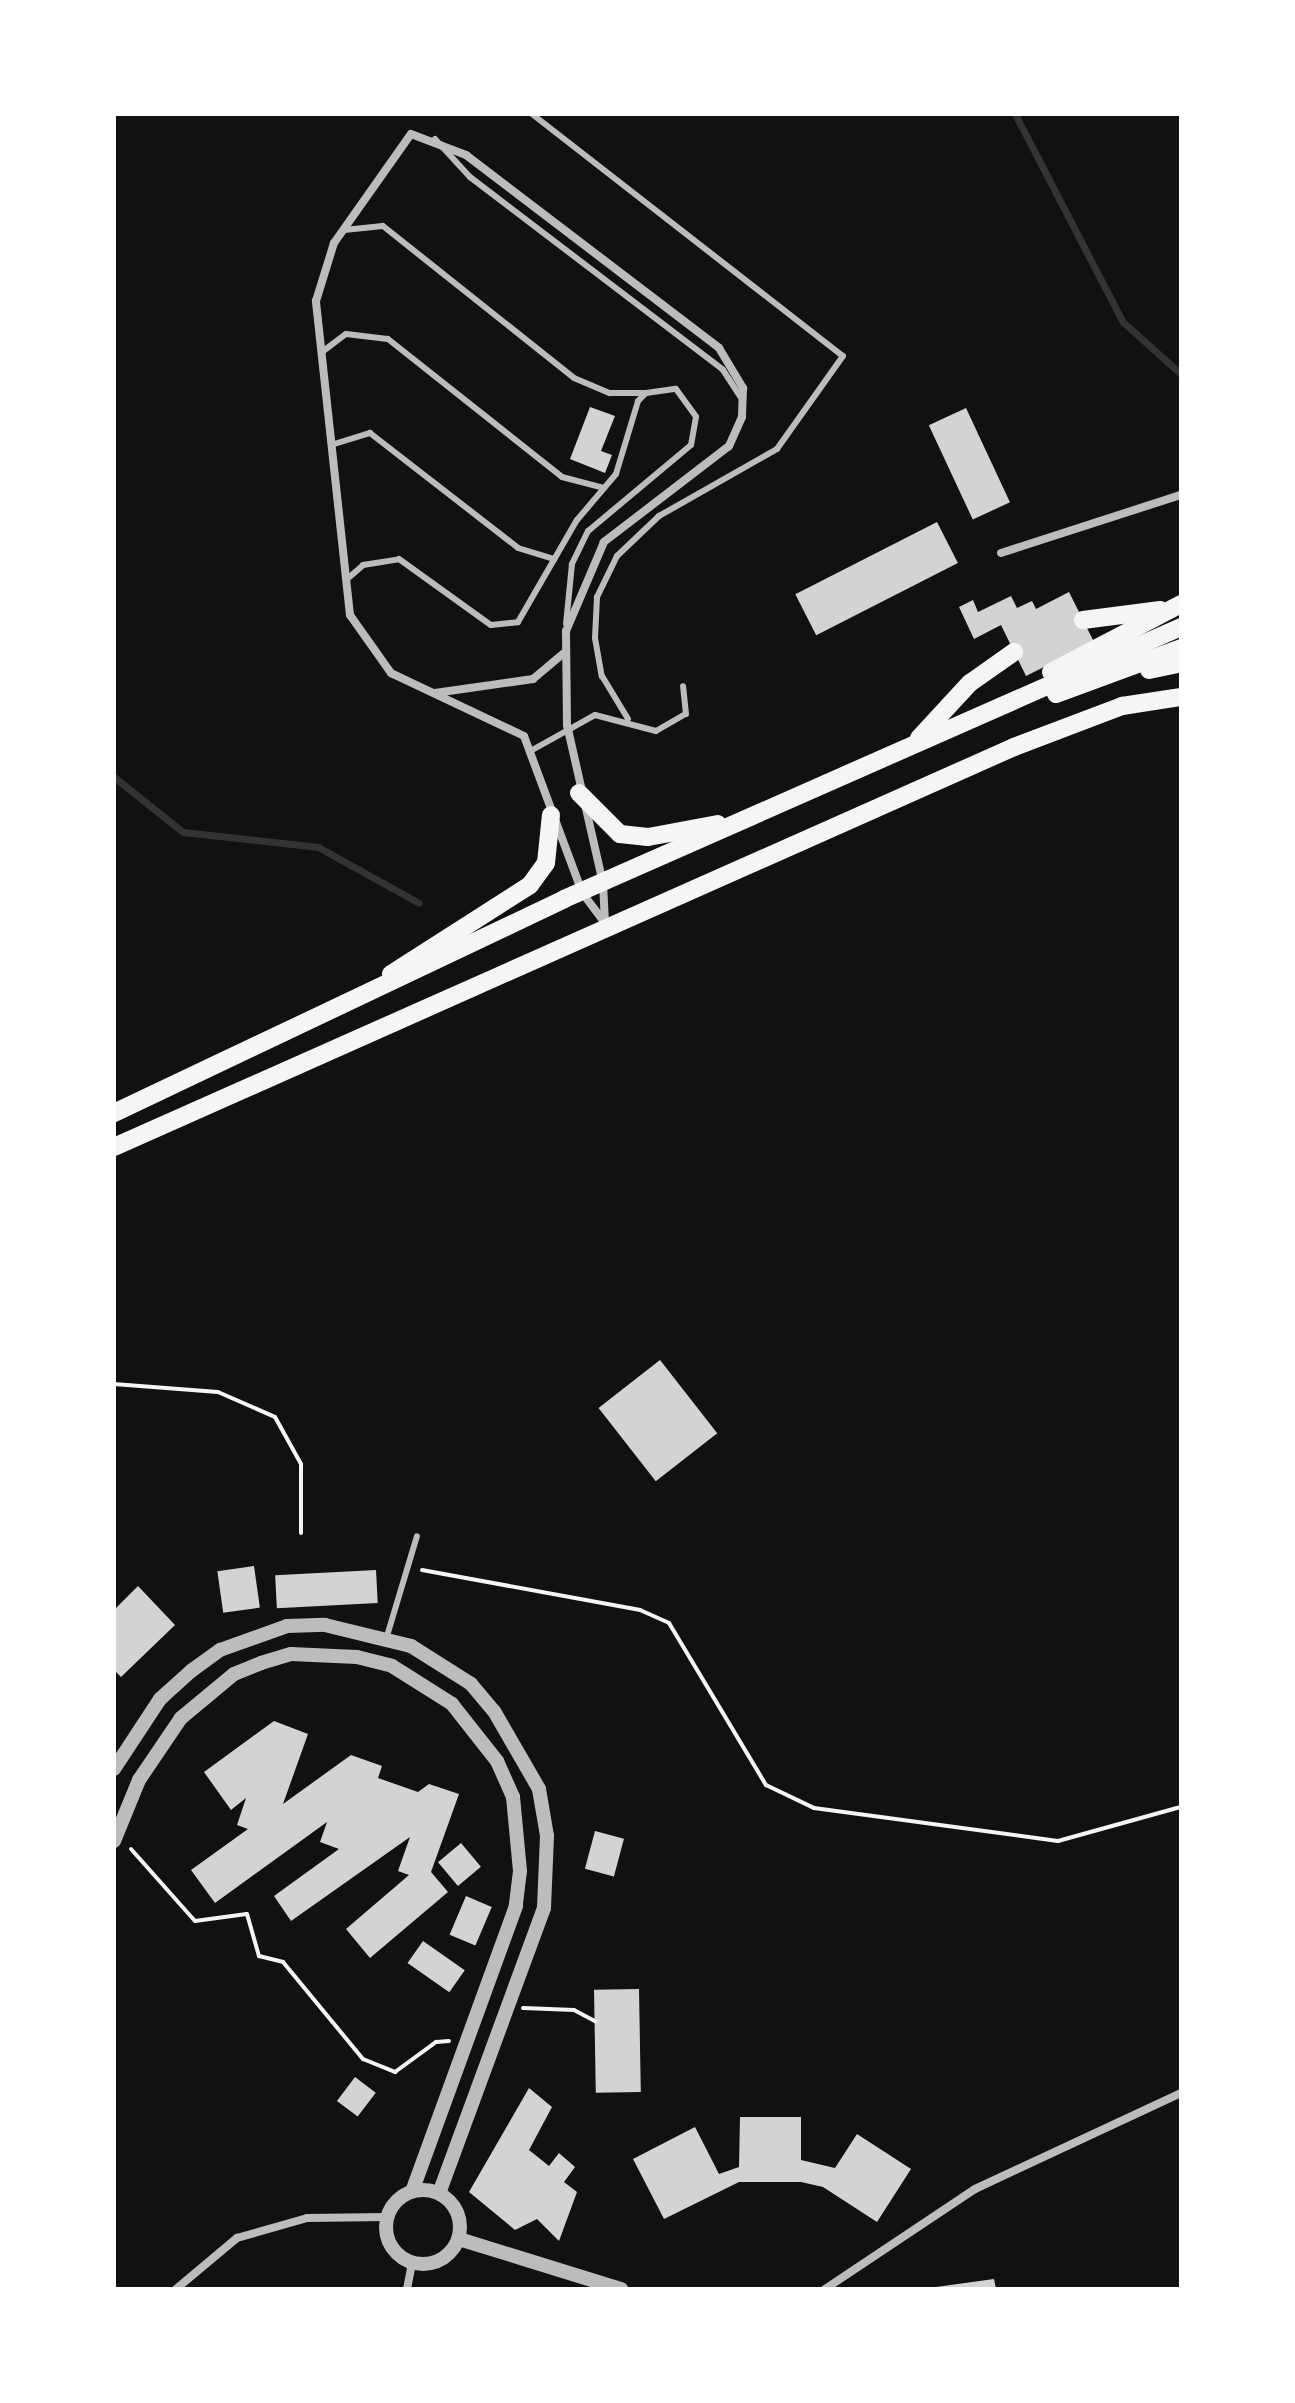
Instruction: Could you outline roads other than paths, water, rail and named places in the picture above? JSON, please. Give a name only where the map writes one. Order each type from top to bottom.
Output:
[{"type":"main road","points":[[1083,620],[1174,607]]},
{"type":"main road","points":[[888,755],[1174,607]]},
{"type":"main road","points":[[114,1113],[329,1015],[582,892],[1181,627]]},
{"type":"main road","points":[[888,755],[1181,648]]},
{"type":"main road","points":[[918,739],[970,683],[1014,652]]},
{"type":"main road","points":[[1109,676],[1181,663]]},
{"type":"main road","points":[[114,1147],[605,923],[1066,726],[1181,697]]},
{"type":"main road","points":[[579,793],[620,834],[648,837],[748,818]]},
{"type":"main road","points":[[329,1015],[530,885],[552,844],[551,815]]},
{"type":"street","points":[[420,133],[435,139],[719,348],[737,370],[744,402],[729,446],[604,542],[566,631],[567,725],[579,793],[603,883],[605,923],[582,892],[551,815],[534,749],[492,715],[426,693],[374,656],[350,615],[320,354],[319,280],[341,232],[400,140],[420,133]]},
{"type":"street","points":[[1001,553],[1181,495]]},
{"type":"street","points":[[426,693],[504,687],[546,672],[564,653]]},
{"type":"street","points":[[114,1769],[160,1699],[220,1650],[287,1626],[387,1636],[471,1684],[520,1747],[539,1789],[547,1836],[544,1908],[439,2193]]},
{"type":"street","points":[[378,1662],[387,1636]]},
{"type":"street","points":[[115,1839],[156,1751],[181,1718],[234,1674],[291,1654],[378,1662],[452,1704],[497,1761],[513,1797],[520,1849],[516,1906],[412,2191],[387,2217],[272,2226],[237,2238],[176,2289]]},
{"type":"street","points":[[825,2289],[975,2189],[1181,2093]]},
{"type":"street","points":[[387,2217],[391,2245],[412,2263],[441,2261],[459,2239],[455,2207],[439,2193],[412,2191]]},
{"type":"street","points":[[459,2239],[621,2289]]},
{"type":"street","points":[[407,2289],[412,2263]]},
{"type":"lane","points":[[532,114],[843,356],[777,449],[659,516],[617,556],[597,597],[595,638],[602,676],[628,719]]},
{"type":"lane","points":[[435,139],[470,177],[723,370],[744,402]]},
{"type":"lane","points":[[341,232],[383,226],[574,378],[610,393],[685,394],[696,430],[681,460],[588,531],[572,564],[566,631]]},
{"type":"lane","points":[[320,354],[346,334],[388,339],[562,477],[604,488]]},
{"type":"lane","points":[[344,583],[363,565],[399,559],[491,625],[504,627],[529,612],[554,559],[623,461],[646,393]]},
{"type":"lane","points":[[330,446],[370,433],[518,548],[554,559]]},
{"type":"lane","points":[[534,749],[567,725],[595,715],[628,719],[656,731],[686,714],[683,686]]},
{"type":"lane","points":[[387,1636],[417,1536]]},
{"type":"waterway","points":[[1015,114],[1123,322],[1181,374]]},
{"type":"waterway","points":[[114,777],[183,832],[318,847],[419,903]]}]
